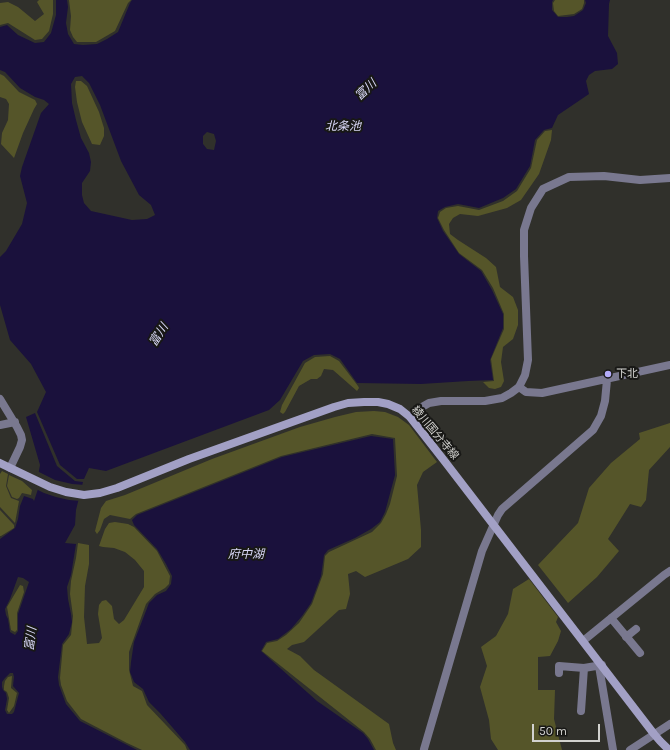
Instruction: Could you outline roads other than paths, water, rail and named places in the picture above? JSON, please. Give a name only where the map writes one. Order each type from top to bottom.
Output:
[{"type":"main road","name":"綾川国分寺線","points":[[0,463],[50,487],[84,495],[100,493],[117,488],[189,459],[348,403],[378,402],[400,409],[410,417],[583,641],[600,666],[654,734],[669,750]]},
{"type":"street","points":[[410,417],[422,407],[430,403],[441,401],[485,401],[502,398],[511,394],[519,387],[525,375],[528,360],[524,230],[531,208],[543,190],[569,177],[604,176],[640,180],[670,178]]},
{"type":"street","points":[[519,387],[526,392],[542,393],[670,365]]},
{"type":"street","points":[[424,749],[482,551],[498,515],[502,509],[592,430],[601,416],[605,401],[606,380]]},
{"type":"street","points":[[0,399],[15,422],[22,440],[10,468]]},
{"type":"street","points":[[0,425],[15,422]]},
{"type":"street","points":[[583,641],[670,571]]},
{"type":"street","points":[[611,618],[640,653]]},
{"type":"street","points":[[626,637],[636,629]]},
{"type":"street","points":[[559,673],[559,666],[584,668],[600,666],[613,750]]},
{"type":"street","points":[[581,711],[584,668]]},
{"type":"street","points":[[630,750],[670,724]]},
{"type":"water","name":"北条池","points":[[56,0],[67,0],[68,7],[66,23],[68,34],[74,44],[83,45],[97,44],[118,32],[132,0],[553,0],[552,10],[558,17],[567,17],[574,16],[583,10],[586,3],[585,0],[610,0],[608,36],[617,53],[618,64],[612,69],[595,71],[589,75],[586,81],[589,94],[558,115],[552,128],[544,130],[535,140],[530,166],[516,189],[503,198],[479,208],[458,204],[445,207],[438,211],[437,218],[443,231],[459,254],[481,271],[503,314],[503,328],[490,360],[493,380],[421,384],[357,383],[340,359],[330,354],[314,355],[303,361],[280,400],[269,410],[106,471],[89,468],[84,479],[77,479],[60,465],[37,412],[46,392],[31,364],[10,340],[0,305],[0,257],[6,251],[22,224],[27,203],[20,176],[22,167],[41,113],[49,104],[20,88],[5,72],[0,70],[0,27],[7,25],[18,35],[35,43],[44,42],[51,33],[56,15]],"holes":[[[82,76],[89,83],[100,105],[121,161],[139,195],[151,205],[155,215],[147,219],[132,220],[91,211],[84,203],[82,183],[90,171],[91,162],[89,153],[81,138],[76,120],[72,103],[71,84],[75,77]],[[207,132],[214,134],[216,141],[214,150],[207,149],[203,144],[203,136]]]},
{"type":"water","name":"富川","points":[[35,413],[57,466],[75,481],[83,482],[76,510],[75,525],[65,543],[76,544],[71,575],[67,587],[72,622],[69,634],[62,644],[58,677],[59,685],[66,704],[80,721],[137,750],[0,750],[0,539],[15,528],[24,496],[33,499],[34,501],[38,489],[40,465],[26,417]],"holes":[[[18,577],[29,582],[18,614],[18,631],[15,635],[10,632],[5,609]],[[10,673],[13,673],[13,686],[19,693],[14,712],[12,714],[7,714],[5,710],[7,699],[6,693],[2,687],[2,682]]]},
{"type":"water","name":"府中湖","points":[[371,436],[393,439],[395,475],[385,512],[380,522],[355,538],[328,550],[324,555],[321,576],[311,603],[291,629],[278,639],[266,642],[261,651],[317,701],[363,733],[374,750],[190,750],[185,742],[149,702],[143,689],[134,682],[130,672],[134,642],[149,603],[157,595],[166,591],[171,584],[172,576],[157,549],[134,525],[132,520],[137,515],[282,457]]},
{"type":"place","name":"下北","points":[[608,374]]}]
